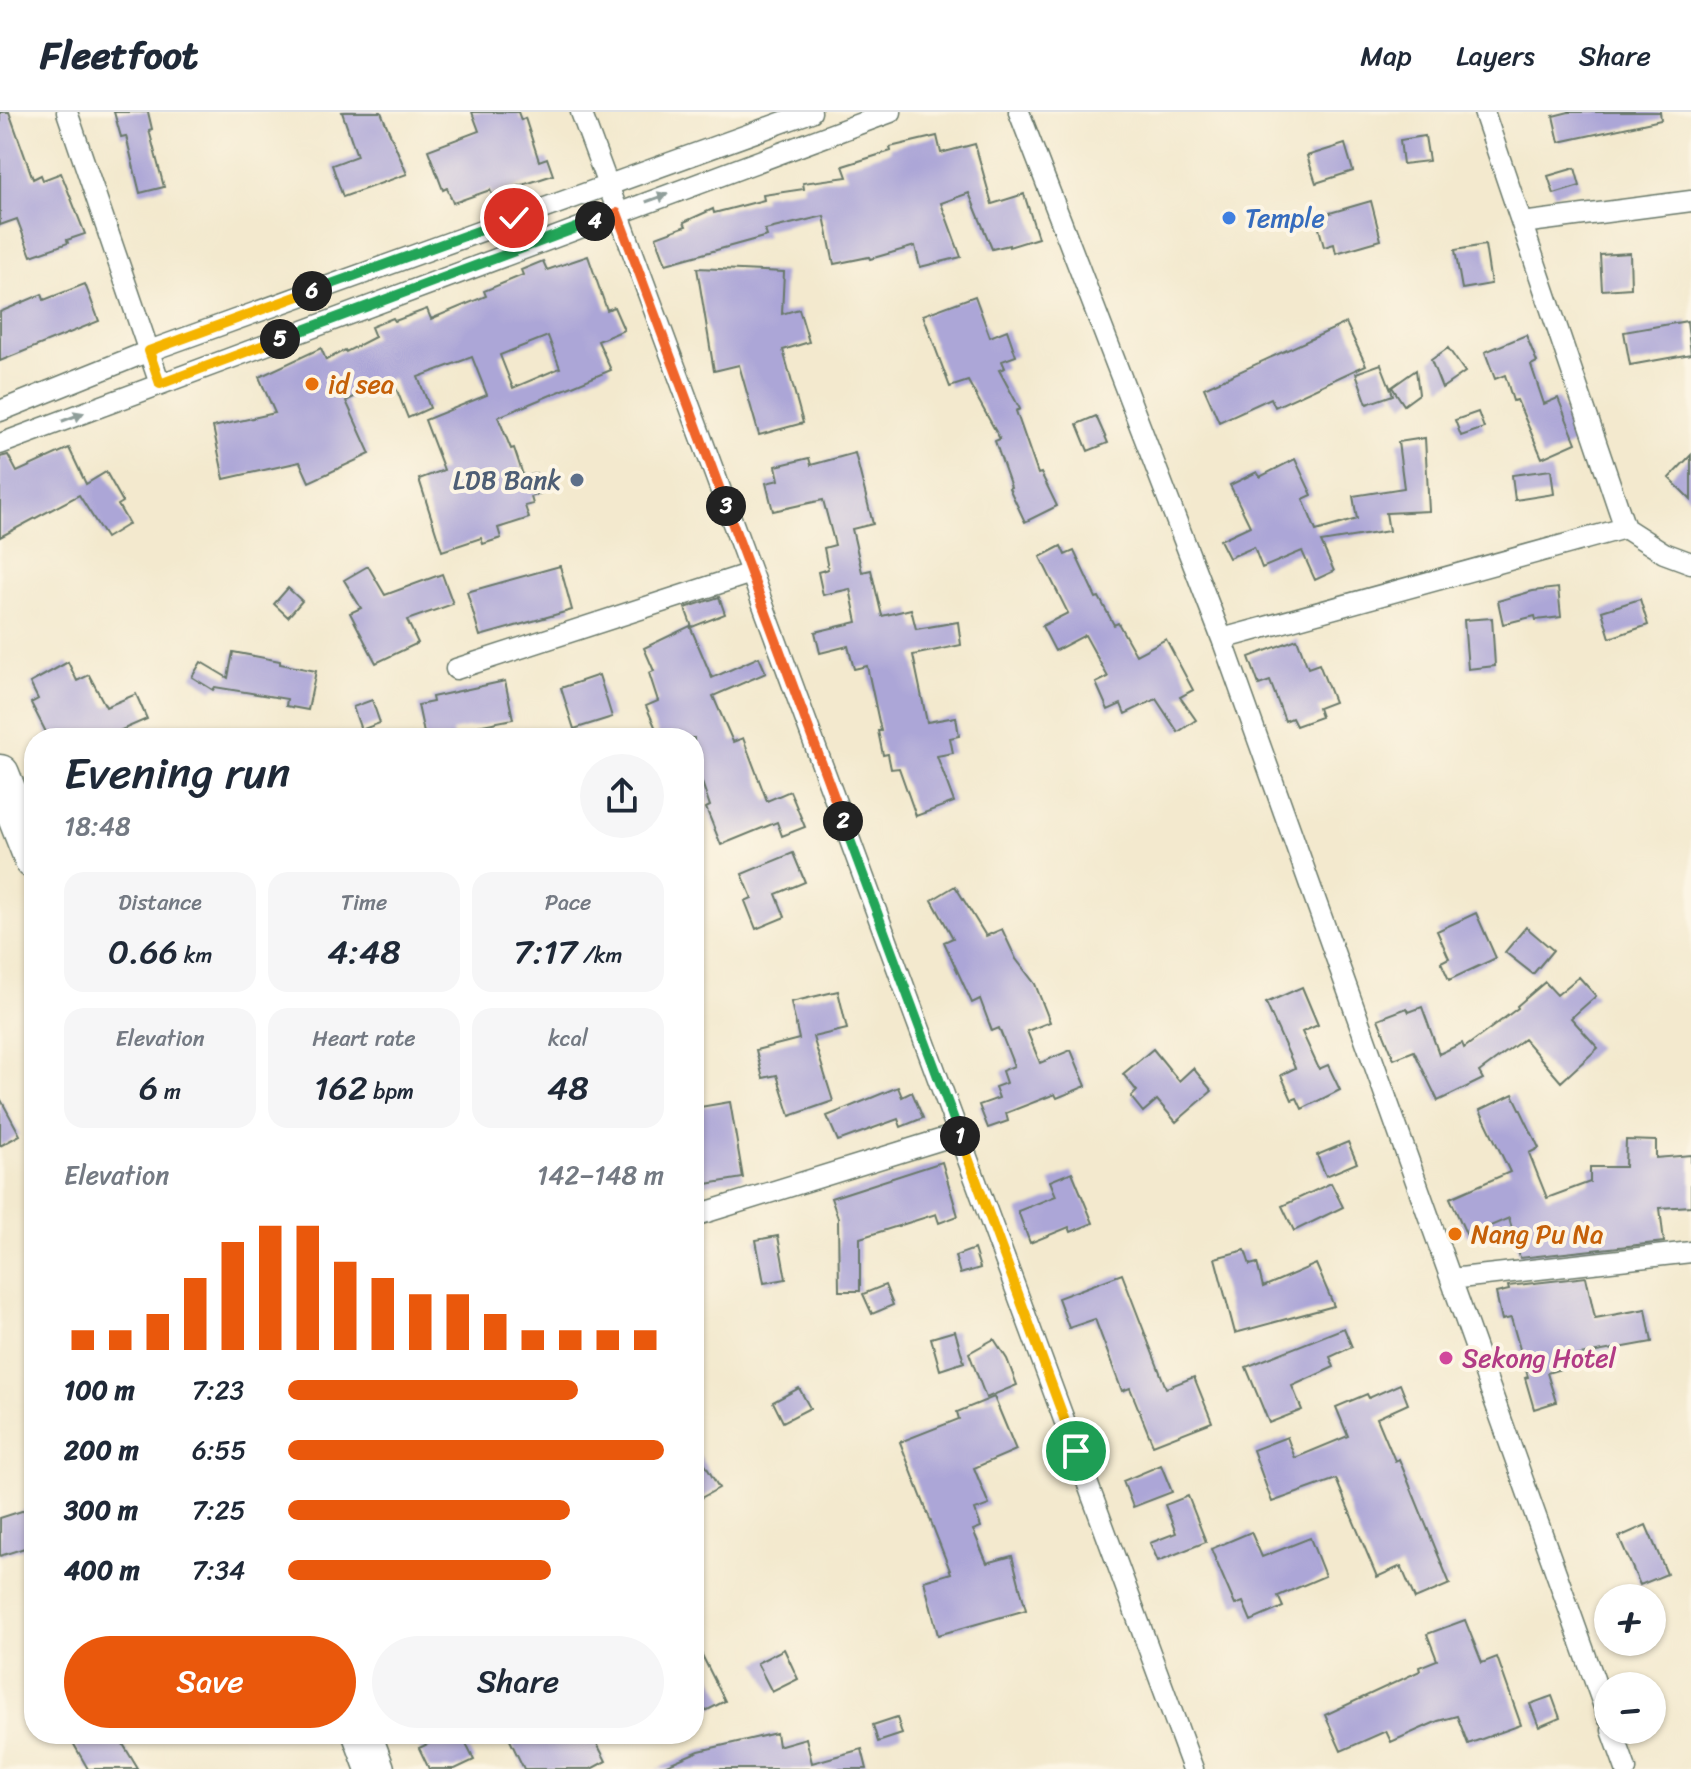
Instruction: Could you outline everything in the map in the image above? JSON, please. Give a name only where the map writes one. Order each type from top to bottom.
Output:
[{"type":"highway","points":[[0,774],[8,813],[24,842]]},
{"type":"highway","points":[[366,1744],[375,1769]]},
{"type":"street","points":[[67,112],[160,384]]},
{"type":"street","points":[[581,112],[1193,1769]]},
{"type":"street","points":[[0,411],[149,351],[811,112]]},
{"type":"street","points":[[0,444],[891,112]]},
{"type":"street","points":[[1019,112],[1222,639],[1594,1679]]},
{"type":"street","points":[[1484,112],[1625,528],[1664,553],[1691,563]]},
{"type":"street","points":[[1522,223],[1691,201]]},
{"type":"street","points":[[1222,639],[1625,528]]},
{"type":"street","points":[[456,669],[751,573]]},
{"type":"street","points":[[704,1213],[959,1134]]},
{"type":"street","points":[[1451,1279],[1691,1252]]},
{"type":"street","points":[[1617,1744],[1626,1769]]},
{"type":"building","points":[[0,112],[9,112],[33,179],[41,175],[43,180],[61,173],[85,234],[31,256],[17,219],[0,225]]},
{"type":"building","points":[[114,112],[148,112],[152,129],[149,130],[164,187],[140,193],[126,136],[121,137]]},
{"type":"building","points":[[342,112],[381,112],[407,174],[343,197],[332,165],[357,156]]},
{"type":"building","points":[[472,112],[518,112],[521,120],[525,118],[539,161],[547,158],[553,175],[492,195],[490,190],[453,203],[447,188],[443,190],[428,150],[479,131]]},
{"type":"building","points":[[1569,112],[1660,112],[1661,120],[1559,142],[1553,116]]},
{"type":"building","points":[[937,136],[941,153],[975,144],[992,204],[1024,194],[1038,238],[992,249],[969,193],[941,203],[961,257],[920,267],[915,246],[870,259],[834,264],[824,216],[765,230],[767,236],[666,264],[656,237],[686,226],[684,222],[713,209],[714,213],[764,200],[763,195],[804,189],[803,183],[847,177],[843,166],[891,151],[890,147]]},
{"type":"building","points":[[1425,136],[1429,161],[1403,164],[1400,140]]},
{"type":"building","points":[[1345,144],[1353,171],[1316,183],[1307,156]]},
{"type":"building","points":[[1575,168],[1580,186],[1554,194],[1548,176]]},
{"type":"building","points":[[1371,201],[1381,240],[1336,253],[1334,244],[1324,247],[1316,217]]},
{"type":"building","points":[[1485,245],[1491,284],[1462,289],[1455,250]]},
{"type":"building","points":[[1630,253],[1631,288],[1602,290],[1600,255]]},
{"type":"building","points":[[588,256],[607,310],[614,307],[624,330],[598,341],[611,370],[498,417],[511,449],[514,448],[524,478],[536,473],[542,493],[531,497],[533,504],[525,506],[529,518],[498,528],[501,538],[483,544],[481,538],[442,551],[419,479],[444,470],[425,420],[487,395],[472,357],[418,377],[430,408],[408,418],[392,378],[346,401],[370,454],[309,482],[300,462],[224,479],[213,427],[275,413],[259,377],[321,348],[326,360],[346,352],[375,337],[371,327],[393,318],[395,321],[427,309],[431,319],[486,296],[484,291],[523,275],[521,270],[543,261],[547,270]],"holes":[[[548,336],[560,368],[513,388],[500,355]]]},
{"type":"building","points":[[697,268],[784,272],[782,314],[799,309],[809,342],[783,350],[803,423],[759,435],[739,365],[714,371]]},
{"type":"building","points":[[85,284],[99,321],[0,361],[0,312],[42,294],[44,300]]},
{"type":"building","points":[[975,296],[990,337],[1007,330],[1016,356],[1002,361],[1005,368],[999,370],[1020,409],[1016,411],[1038,474],[1041,473],[1057,506],[1025,522],[1009,488],[995,441],[1000,439],[968,381],[950,387],[923,315]]},
{"type":"building","points":[[1687,321],[1691,354],[1630,365],[1624,332]]},
{"type":"building","points":[[1346,323],[1366,365],[1275,407],[1271,398],[1219,422],[1204,388]]},
{"type":"building","points":[[1526,335],[1537,362],[1531,365],[1544,404],[1558,398],[1576,443],[1542,458],[1517,400],[1513,401],[1505,375],[1495,379],[1485,352]]},
{"type":"building","points":[[1448,348],[1465,372],[1442,388],[1431,360]]},
{"type":"building","points":[[1381,364],[1393,395],[1367,404],[1356,373]]},
{"type":"building","points":[[1416,370],[1419,394],[1404,405],[1392,387]]},
{"type":"building","points":[[1478,412],[1484,428],[1461,436],[1455,420]]},
{"type":"building","points":[[1096,416],[1108,443],[1088,451],[1077,424]]},
{"type":"building","points":[[1425,438],[1429,511],[1386,513],[1389,531],[1321,542],[1334,571],[1315,580],[1302,551],[1262,568],[1254,547],[1229,558],[1220,540],[1250,526],[1230,485],[1257,472],[1260,477],[1295,459],[1312,495],[1303,499],[1316,531],[1357,519],[1353,496],[1404,488],[1398,442]]},
{"type":"building","points":[[69,448],[86,484],[106,472],[123,502],[118,505],[129,524],[106,538],[79,495],[0,537],[0,457],[8,455],[17,472]]},
{"type":"building","points":[[855,453],[873,524],[852,529],[862,572],[871,570],[882,616],[911,609],[916,629],[958,622],[961,645],[913,655],[927,722],[956,717],[959,736],[950,738],[953,753],[937,756],[954,802],[916,816],[899,768],[891,769],[888,754],[883,755],[867,666],[854,669],[848,646],[820,653],[815,632],[857,622],[850,589],[823,595],[818,572],[828,569],[824,548],[835,545],[823,500],[773,511],[766,483],[779,480],[776,466],[809,458],[811,465]]},
{"type":"building","points":[[1691,455],[1691,500],[1669,478]]},
{"type":"building","points":[[1551,470],[1554,494],[1515,500],[1512,475]]},
{"type":"building","points":[[1061,546],[1065,555],[1074,551],[1096,598],[1099,597],[1114,625],[1118,623],[1136,655],[1166,639],[1193,690],[1180,697],[1196,720],[1178,732],[1156,699],[1125,714],[1121,704],[1108,710],[1096,683],[1108,677],[1085,635],[1055,651],[1042,626],[1068,613],[1040,557]]},
{"type":"building","points":[[368,566],[385,595],[442,574],[453,604],[407,620],[418,643],[376,663],[350,613],[361,608],[344,580]]},
{"type":"building","points":[[560,566],[572,610],[480,636],[467,592]]},
{"type":"building","points":[[288,588],[302,601],[288,617],[274,604]]},
{"type":"building","points":[[1558,588],[1561,617],[1536,620],[1535,616],[1503,624],[1498,601]]},
{"type":"building","points":[[719,597],[725,614],[692,627],[685,608]]},
{"type":"building","points":[[1640,599],[1648,625],[1610,638],[1602,611]]},
{"type":"building","points":[[1492,618],[1495,666],[1468,669],[1464,620]]},
{"type":"building","points":[[690,626],[712,678],[759,657],[766,673],[713,696],[733,742],[743,738],[767,801],[790,791],[805,827],[782,836],[777,822],[721,845],[706,808],[710,806],[704,788],[704,728],[656,728],[646,706],[658,701],[649,673],[654,671],[644,648]]},
{"type":"building","points":[[1297,639],[1308,668],[1319,664],[1334,702],[1318,708],[1321,717],[1296,726],[1292,718],[1285,721],[1270,681],[1259,685],[1249,657]]},
{"type":"building","points":[[233,652],[316,671],[308,710],[286,706],[287,699],[215,687],[213,690],[192,677],[201,662],[228,678]]},
{"type":"building","points":[[68,662],[77,681],[89,675],[106,707],[136,694],[147,719],[126,728],[44,728],[31,703],[38,699],[30,683]]},
{"type":"building","points":[[599,675],[612,717],[574,728],[561,688]]},
{"type":"building","points":[[505,681],[513,719],[467,728],[423,728],[418,705],[433,702],[432,697]]},
{"type":"building","points":[[372,700],[380,723],[360,728],[353,707]]},
{"type":"building","points":[[793,853],[805,882],[776,894],[785,917],[756,929],[745,901],[752,898],[742,874]]},
{"type":"building","points":[[955,886],[986,936],[1002,929],[1016,959],[1035,984],[1050,1022],[1027,1031],[1040,1063],[1071,1050],[1086,1086],[1006,1113],[1008,1121],[988,1128],[979,1105],[999,1098],[995,1087],[1006,1083],[1002,1071],[1014,1066],[999,1028],[992,1031],[980,999],[972,1003],[944,942],[953,938],[932,900]]},
{"type":"building","points":[[1476,913],[1496,958],[1449,980],[1441,962],[1449,958],[1437,931]]},
{"type":"building","points":[[1526,927],[1553,950],[1533,974],[1505,952]]},
{"type":"building","points":[[1579,977],[1596,996],[1571,1018],[1598,1048],[1561,1082],[1524,1039],[1479,1072],[1483,1079],[1438,1101],[1414,1051],[1394,1059],[1378,1019],[1407,1008],[1409,1012],[1422,1007],[1439,1054],[1462,1043],[1464,1048],[1518,1008],[1545,982],[1557,995]]},
{"type":"building","points":[[1302,987],[1318,1025],[1302,1032],[1319,1069],[1328,1065],[1340,1090],[1302,1109],[1297,1098],[1292,1100],[1281,1075],[1295,1068],[1266,1003]]},
{"type":"building","points":[[838,991],[847,1029],[813,1037],[833,1101],[790,1116],[777,1075],[763,1078],[756,1050],[799,1039],[791,1002]]},
{"type":"building","points":[[1153,1049],[1179,1081],[1193,1068],[1212,1091],[1176,1122],[1157,1100],[1143,1112],[1131,1097],[1137,1091],[1123,1074]]},
{"type":"building","points":[[898,1087],[902,1097],[912,1092],[923,1118],[901,1127],[898,1119],[838,1141],[827,1116]]},
{"type":"building","points":[[1513,1094],[1539,1148],[1529,1153],[1547,1198],[1590,1182],[1590,1167],[1625,1167],[1626,1140],[1656,1141],[1656,1158],[1691,1155],[1691,1206],[1660,1208],[1664,1242],[1520,1258],[1509,1218],[1467,1236],[1450,1198],[1510,1172],[1480,1110]]},
{"type":"building","points":[[0,1098],[20,1135],[0,1146]]},
{"type":"building","points":[[730,1102],[743,1178],[704,1184],[704,1106]]},
{"type":"building","points":[[1348,1142],[1357,1163],[1326,1176],[1317,1155]]},
{"type":"building","points":[[942,1162],[958,1216],[939,1223],[936,1214],[860,1238],[860,1291],[839,1291],[838,1218],[831,1198]]},
{"type":"building","points":[[1072,1172],[1093,1223],[1071,1232],[1069,1227],[1030,1243],[1018,1211],[1056,1196],[1050,1181]]},
{"type":"building","points":[[1331,1183],[1343,1207],[1294,1231],[1282,1206]]},
{"type":"building","points":[[778,1236],[786,1279],[764,1283],[756,1240]]},
{"type":"building","points":[[974,1249],[980,1268],[960,1274],[955,1256]]},
{"type":"building","points":[[1245,1250],[1250,1265],[1257,1263],[1263,1287],[1316,1264],[1334,1306],[1235,1333],[1215,1258]]},
{"type":"building","points":[[1122,1274],[1166,1388],[1194,1377],[1212,1422],[1153,1445],[1130,1388],[1122,1391],[1095,1319],[1069,1328],[1058,1298]]},
{"type":"building","points":[[1586,1277],[1595,1318],[1646,1309],[1652,1342],[1569,1357],[1571,1366],[1547,1373],[1556,1402],[1534,1409],[1511,1318],[1502,1320],[1496,1293],[1509,1290],[1508,1286]]},
{"type":"building","points":[[885,1285],[893,1305],[872,1314],[863,1294]]},
{"type":"building","points":[[1344,1328],[1352,1347],[1330,1357],[1334,1367],[1292,1386],[1302,1410],[1269,1423],[1246,1367]]},
{"type":"building","points":[[955,1331],[964,1362],[940,1370],[931,1338]]},
{"type":"building","points":[[994,1339],[1007,1359],[1017,1385],[986,1398],[969,1353]]},
{"type":"building","points":[[1400,1384],[1408,1404],[1377,1418],[1395,1461],[1399,1459],[1450,1584],[1415,1599],[1401,1566],[1377,1577],[1336,1479],[1272,1502],[1253,1450],[1287,1437],[1295,1458],[1348,1436],[1336,1407],[1367,1394],[1369,1398]]},
{"type":"building","points":[[799,1388],[810,1408],[783,1422],[773,1402]]},
{"type":"building","points":[[994,1397],[1016,1450],[974,1468],[989,1505],[975,1510],[981,1527],[973,1530],[987,1563],[1012,1556],[1026,1610],[938,1635],[924,1581],[951,1573],[900,1442],[959,1419],[957,1412]]},
{"type":"building","points":[[704,1463],[719,1488],[704,1496]]},
{"type":"building","points":[[1161,1465],[1172,1492],[1133,1507],[1123,1481]]},
{"type":"building","points":[[1188,1496],[1206,1542],[1158,1561],[1150,1543],[1176,1533],[1165,1505]]},
{"type":"building","points":[[24,1510],[24,1548],[0,1556],[0,1518]]},
{"type":"building","points":[[1646,1525],[1667,1574],[1640,1584],[1619,1537]]},
{"type":"building","points":[[1251,1532],[1262,1557],[1310,1538],[1325,1576],[1278,1596],[1283,1607],[1251,1621],[1243,1602],[1235,1605],[1211,1549]]},
{"type":"building","points":[[1465,1620],[1482,1663],[1497,1657],[1521,1725],[1468,1744],[1457,1716],[1391,1742],[1386,1731],[1341,1751],[1325,1715],[1437,1660],[1427,1634]]},
{"type":"building","points":[[784,1649],[798,1679],[772,1692],[757,1663]]},
{"type":"building","points":[[704,1659],[725,1701],[704,1712]]},
{"type":"building","points":[[1552,1696],[1560,1718],[1539,1727],[1530,1704]]},
{"type":"building","points":[[897,1717],[902,1734],[878,1742],[873,1725]]},
{"type":"building","points":[[776,1733],[778,1746],[806,1738],[812,1763],[862,1749],[867,1769],[657,1769],[699,1751]]},
{"type":"building","points":[[74,1744],[123,1744],[138,1769],[88,1769]]},
{"type":"building","points":[[428,1744],[466,1744],[474,1760],[455,1769],[429,1769],[419,1748]]},
{"type":"building","points":[[512,1744],[597,1744],[606,1761],[591,1769],[524,1769]]},
{"type":"place","name":"Temple","points":[[1229,218]]},
{"type":"place","name":"id sea","points":[[312,384]]},
{"type":"place","name":"LDB Bank","points":[[577,480]]},
{"type":"place","name":"Nang Pu Na","points":[[1455,1234]]},
{"type":"place","name":"Sekong Hotel","points":[[1446,1358]]},
{"type":"route","points":[[514,218],[149,351],[160,384],[617,213],[1076,1451]]}]
